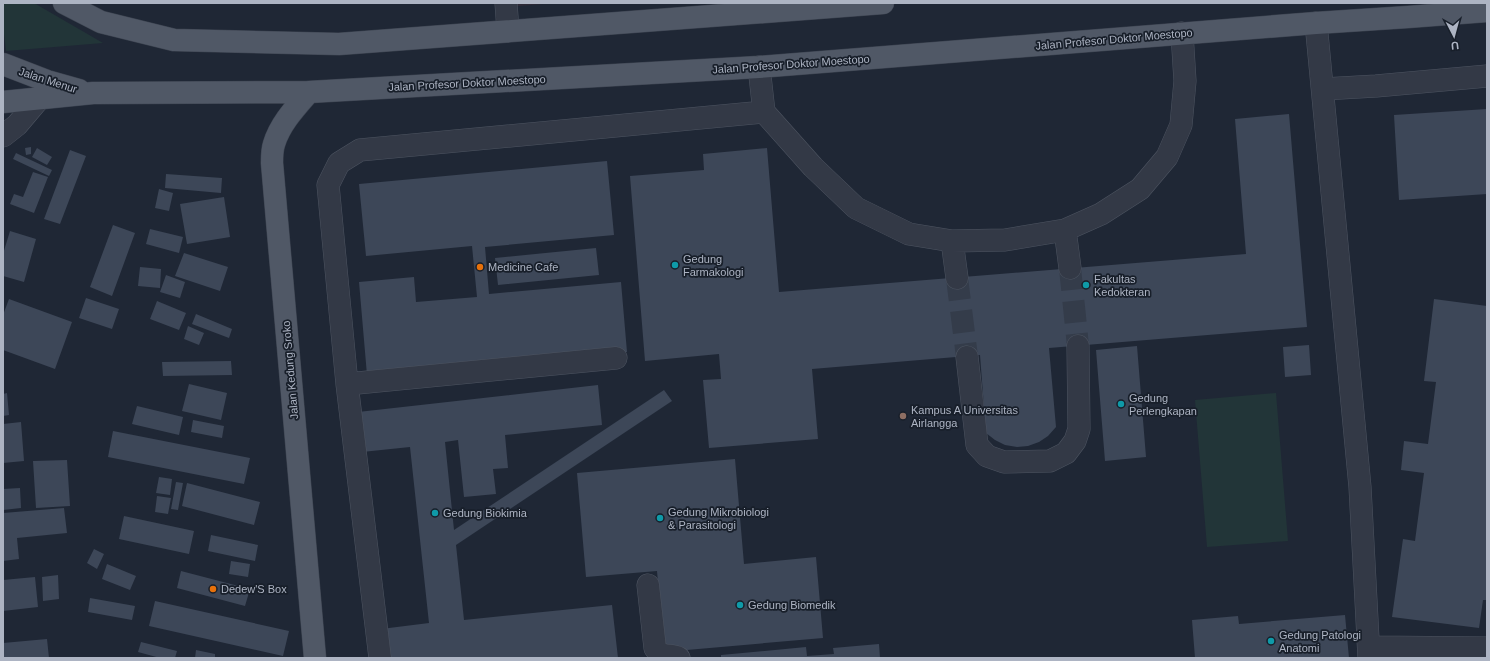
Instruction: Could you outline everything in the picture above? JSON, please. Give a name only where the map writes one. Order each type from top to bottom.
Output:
[{"type":"main road","points":[[64,3],[101,22],[174,40],[339,44],[819,5],[883,3]]},
{"type":"main road","name":"Jalan Profesor Doktor Moestopo","points":[[93,94],[309,92],[759,67],[1316,22],[1408,17],[1487,10]]},
{"type":"main road","name":"Jalan Menur","points":[[3,64],[47,81],[93,94]]},
{"type":"main road","name":"Jalan Kedung Sroko","points":[[309,92],[290,113],[280,129],[273,145],[272,163],[315,658]]},
{"type":"main road","points":[[3,102],[93,94]]},
{"type":"lane","points":[[506,3],[508,31]]},
{"type":"lane","points":[[1316,22],[1324,89],[1360,487],[1369,652],[1487,648]]},
{"type":"lane","points":[[759,67],[764,112],[813,167],[856,208],[909,234],[952,241],[1005,240],[1065,230],[1101,214],[1140,189],[1167,157],[1181,125],[1185,81],[1182,34]]},
{"type":"lane","points":[[1324,89],[1487,76]]},
{"type":"lane","points":[[3,136],[17,125],[39,99]]},
{"type":"lane","points":[[380,658],[348,384],[328,185],[339,163],[360,150],[764,112]]},
{"type":"lane","points":[[1065,230],[1070,268]]},
{"type":"lane","points":[[952,241],[957,278]]},
{"type":"lane","points":[[967,357],[977,445],[986,456],[1004,462],[1050,461],[1066,453],[1075,441],[1079,429],[1078,346]]},
{"type":"lane","points":[[348,384],[616,358]]},
{"type":"lane","points":[[648,585],[655,648],[658,653],[662,655],[680,658]]},
{"type":"shaded area","points":[[496,3],[555,3],[496,8]]},
{"type":"green space","points":[[3,3],[34,3],[103,43],[6,51],[3,26]]},
{"type":"green space","points":[[1276,393],[1288,541],[1207,547],[1195,400]]},
{"type":"building","points":[[1487,109],[1487,194],[1399,200],[1394,115]]},
{"type":"building","name":"Fakultas Kedokteran","points":[[1289,114],[1307,327],[1049,348],[1056,427],[1048,436],[1039,442],[1028,446],[1017,447],[1005,445],[986,433],[980,355],[812,369],[818,439],[709,448],[703,380],[721,379],[719,354],[645,361],[630,176],[704,170],[703,154],[767,148],[779,292],[1246,254],[1235,119]]},
{"type":"building","points":[[31,147],[31,154],[26,155],[25,148]]},
{"type":"building","points":[[37,148],[52,157],[47,165],[32,157]]},
{"type":"building","points":[[70,150],[86,156],[60,224],[44,219]]},
{"type":"building","points":[[16,153],[52,170],[49,176],[13,159]]},
{"type":"building","name":"Medicine Cafe","points":[[607,161],[614,235],[485,247],[489,294],[621,282],[627,352],[367,375],[359,282],[414,277],[416,302],[477,297],[472,246],[366,256],[359,184]]},
{"type":"building","points":[[33,172],[48,177],[34,213],[10,204],[14,194],[23,197]]},
{"type":"building","points":[[166,174],[222,178],[221,193],[165,188]]},
{"type":"building","points":[[159,189],[173,193],[169,211],[155,208]]},
{"type":"building","points":[[224,197],[230,237],[187,244],[180,204]]},
{"type":"building","points":[[113,225],[135,233],[112,296],[90,287]]},
{"type":"building","points":[[150,229],[183,237],[179,253],[146,244]]},
{"type":"building","points":[[10,231],[36,239],[24,282],[3,276],[3,254]]},
{"type":"building","points":[[596,248],[599,275],[498,285],[495,258]]},
{"type":"building","points":[[184,253],[228,267],[220,291],[175,276]]},
{"type":"building","points":[[140,267],[161,269],[160,288],[138,286]]},
{"type":"building","points":[[166,275],[185,282],[180,298],[160,292]]},
{"type":"building","points":[[86,298],[119,309],[112,329],[79,318]]},
{"type":"building","points":[[9,299],[72,322],[55,369],[3,350],[3,315]]},
{"type":"building","points":[[1434,299],[1487,306],[1487,600],[1483,600],[1479,628],[1392,617],[1403,539],[1415,541],[1424,473],[1401,470],[1404,441],[1428,444],[1436,382],[1424,381]]},
{"type":"building","points":[[157,301],[186,313],[179,330],[150,319]]},
{"type":"building","points":[[196,314],[232,329],[229,338],[192,324]]},
{"type":"building","points":[[188,326],[204,333],[199,345],[184,339]]},
{"type":"building","points":[[1309,345],[1311,375],[1285,377],[1283,347]]},
{"type":"building","name":"Gedung Perlengkapan","points":[[1137,346],[1146,457],[1105,461],[1096,350]]},
{"type":"building","points":[[231,361],[232,375],[163,376],[162,362]]},
{"type":"building","points":[[189,384],[227,393],[221,420],[182,411]]},
{"type":"building","name":"Gedung Biokimia","points":[[598,385],[602,425],[505,435],[508,468],[493,469],[496,494],[464,497],[458,440],[445,442],[454,530],[664,390],[672,401],[456,545],[464,620],[612,605],[618,658],[384,658],[381,629],[429,623],[410,447],[362,452],[358,412]]},
{"type":"building","points":[[7,393],[9,415],[3,416],[3,394]]},
{"type":"building","points":[[137,406],[183,417],[179,435],[132,424]]},
{"type":"building","points":[[193,420],[224,426],[222,438],[191,432]]},
{"type":"building","points":[[21,422],[24,461],[3,463],[3,424]]},
{"type":"building","points":[[113,431],[250,458],[244,484],[108,457]]},
{"type":"building","points":[[735,459],[744,564],[816,557],[823,638],[664,652],[657,571],[586,577],[577,473]]},
{"type":"building","points":[[67,460],[70,506],[36,508],[33,461]]},
{"type":"building","points":[[159,477],[172,479],[170,495],[156,493]]},
{"type":"building","points":[[176,482],[183,483],[178,510],[171,509]]},
{"type":"building","points":[[187,483],[260,502],[254,525],[182,506]]},
{"type":"building","points":[[20,488],[21,508],[3,510],[3,489]]},
{"type":"building","points":[[157,496],[171,498],[168,514],[155,512]]},
{"type":"building","points":[[64,508],[67,533],[17,538],[19,559],[3,561],[3,513]]},
{"type":"building","points":[[124,516],[194,531],[189,554],[119,539]]},
{"type":"building","points":[[211,535],[258,545],[255,561],[208,551]]},
{"type":"building","points":[[94,549],[104,554],[97,569],[87,563]]},
{"type":"building","points":[[231,561],[250,564],[248,577],[229,574]]},
{"type":"building","points":[[107,564],[136,576],[130,590],[102,579]]},
{"type":"building","name":"Dedew'S Box","points":[[181,571],[250,589],[245,606],[177,588]]},
{"type":"building","points":[[58,575],[59,599],[43,601],[42,577]]},
{"type":"building","points":[[35,577],[38,607],[3,611],[3,580]]},
{"type":"building","points":[[90,598],[135,606],[132,620],[88,612]]},
{"type":"building","points":[[155,601],[289,631],[283,656],[149,626]]},
{"type":"building","name":"Gedung Patologi Anatomi","points":[[1345,615],[1349,658],[1195,658],[1192,620],[1238,616],[1239,624]]},
{"type":"building","points":[[47,639],[49,658],[3,658],[3,643]]},
{"type":"building","points":[[141,642],[177,651],[175,658],[160,658],[138,652]]},
{"type":"building","points":[[879,644],[880,658],[721,658],[721,655],[806,647],[807,656],[834,654],[833,648]]},
{"type":"building","points":[[196,650],[215,654],[215,658],[195,658]]},
{"type":"tunnel","points":[[1070,268],[1078,346]]},
{"type":"tunnel","points":[[957,278],[967,357]]},
{"type":"place","name":"Gedung Farmakologi","points":[[675,265]]},
{"type":"place","name":"Medicine Cafe","points":[[480,267]]},
{"type":"place","name":"Fakultas Kedokteran","points":[[1086,285]]},
{"type":"place","name":"Gedung Perlengkapan","points":[[1121,404]]},
{"type":"place","name":"Kampus A Universitas Airlangga","points":[[903,416]]},
{"type":"place","name":"Gedung Biokimia","points":[[435,513]]},
{"type":"place","name":"Gedung Mikrobiologi & Parasitologi","points":[[660,518]]},
{"type":"place","name":"Dedew'S Box","points":[[213,589]]},
{"type":"place","name":"Gedung Biomedik","points":[[740,605]]},
{"type":"place","name":"Gedung Patologi Anatomi","points":[[1271,641]]}]
